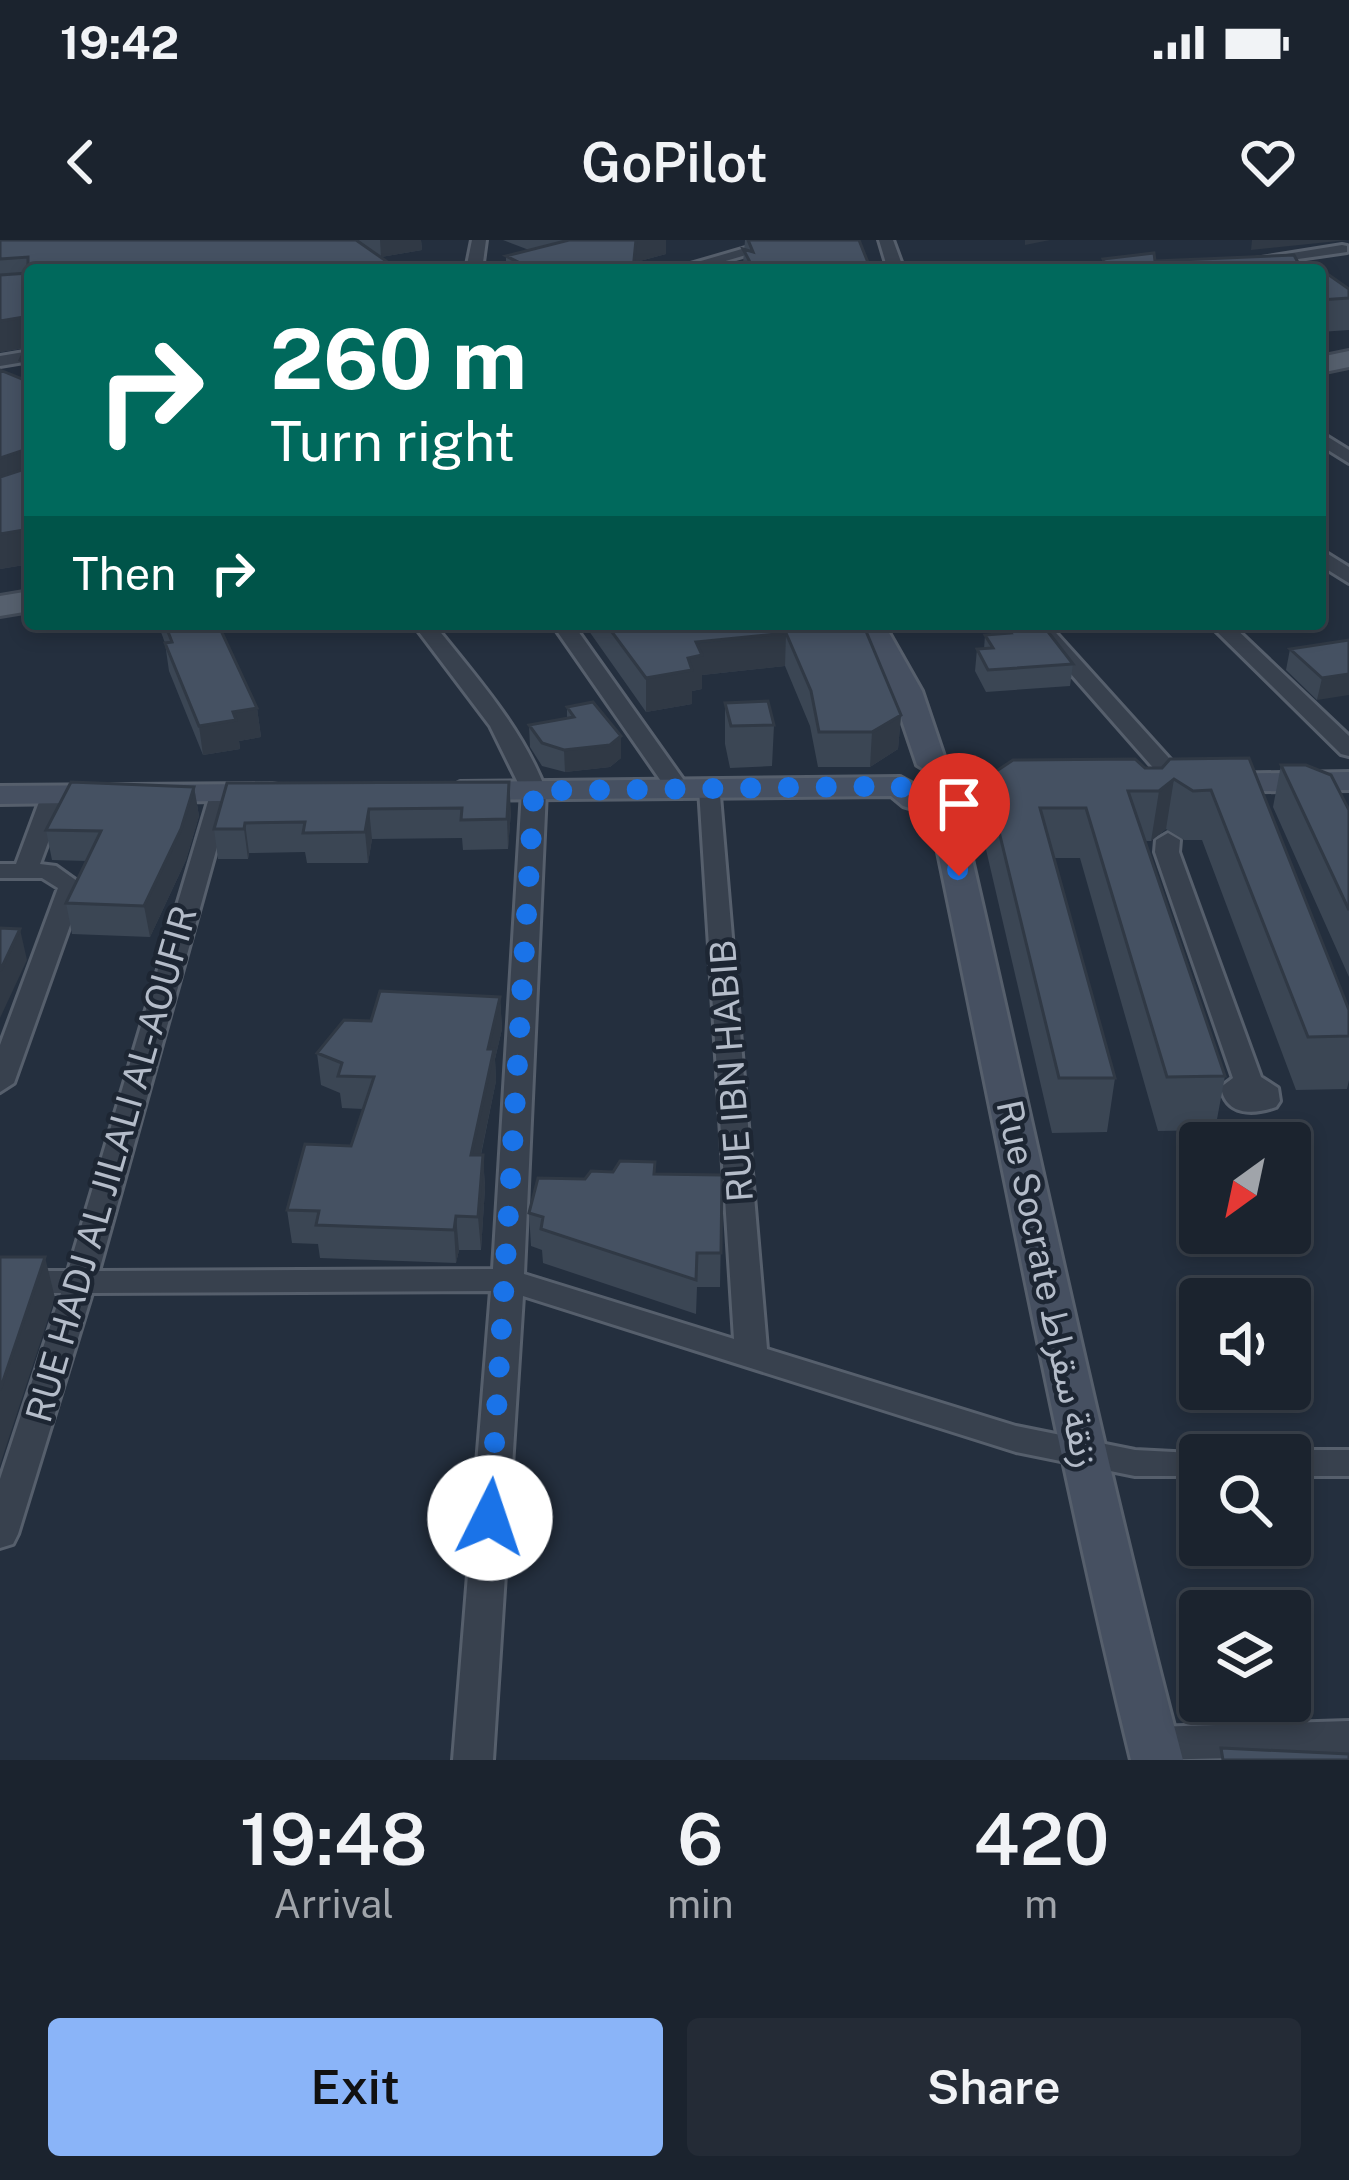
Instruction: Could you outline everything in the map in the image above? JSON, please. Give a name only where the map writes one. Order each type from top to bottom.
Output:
[{"type":"street","points":[[681,264],[790,240]]},
{"type":"street","points":[[1237,263],[1339,247]]},
{"type":"street","points":[[1255,260],[1261,264]]},
{"type":"street","points":[[428,630],[484,704],[529,775],[534,791],[508,1280],[473,1760]]},
{"type":"street","points":[[566,630],[678,789]]},
{"type":"street","points":[[879,630],[907,691],[932,765]]},
{"type":"street","points":[[1041,630],[1160,786],[1336,788]]},
{"type":"street","points":[[1225,630],[1349,749]]},
{"type":"street","points":[[900,786],[907,771],[932,765],[963,770],[979,785],[1013,785]]},
{"type":"street","points":[[419,791],[900,786],[915,800],[944,806],[970,800],[979,785]]},
{"type":"street","name":"RUE IBN HABIB","points":[[711,789],[751,1354]]},
{"type":"street","points":[[0,795],[311,792]]},
{"type":"street","points":[[0,1083],[71,886],[58,874],[13,870],[54,794]]},
{"type":"street","name":"RUE HADJ AL JILALI AL-AOUFIR","points":[[0,1534],[80,1282],[220,794]]},
{"type":"street","name":"Rue Socrate زنقة سقراط","points":[[944,806],[1086,1456],[1094,1512],[1155,1752]]},
{"type":"street","points":[[1163,844],[1249,1083]]},
{"type":"street","points":[[0,1282],[508,1280],[1016,1439],[1086,1456],[1179,1463]]},
{"type":"street","points":[[1311,1463],[1349,1463]]},
{"type":"street","points":[[1155,1752],[1349,1738]]},
{"type":"building","points":[[0,240],[356,240],[390,264],[28,264],[28,257],[0,259]]},
{"type":"building","points":[[569,240],[636,240],[634,264],[504,264],[516,261],[506,256]]},
{"type":"building","points":[[748,240],[859,240],[869,264],[719,264],[750,262],[743,249],[753,252]]},
{"type":"building","points":[[1154,253],[1155,261],[1294,255],[1299,264],[1105,264],[1103,259]]},
{"type":"building","points":[[24,273],[24,317],[0,321],[0,275]]},
{"type":"building","points":[[1326,275],[1349,289],[1349,298],[1326,300]]},
{"type":"building","points":[[0,370],[24,380],[24,450],[0,458]]},
{"type":"building","points":[[24,469],[24,530],[0,534],[0,477]]},
{"type":"building","points":[[167,630],[221,630],[257,708],[233,712],[236,720],[199,726],[165,643],[172,642]]},
{"type":"building","points":[[610,630],[866,630],[901,715],[872,732],[819,732],[811,691],[786,633],[696,642],[702,655],[688,658],[692,670],[646,678]]},
{"type":"building","points":[[1047,630],[1073,664],[988,670],[977,649],[993,648],[985,635]]},
{"type":"building","points":[[1349,640],[1349,674],[1322,678],[1290,649]]},
{"type":"building","points":[[768,701],[774,725],[731,726],[725,703]]},
{"type":"building","points":[[593,702],[621,736],[610,745],[564,750],[542,743],[529,725],[574,717],[567,707]]},
{"type":"building","points":[[1249,758],[1349,1010],[1349,1036],[1308,1037],[1211,790],[1193,791],[1174,779],[1159,791],[1128,791],[1225,1076],[1167,1077],[1086,808],[1040,808],[1115,1078],[1059,1078],[986,778],[1013,760],[1135,759],[1145,768],[1162,768],[1170,759]]},
{"type":"building","points":[[1281,765],[1306,765],[1331,775],[1349,810],[1349,910]]},
{"type":"building","points":[[71,782],[194,787],[181,829],[144,906],[66,903],[101,831],[46,830]]},
{"type":"building","points":[[509,782],[507,819],[461,820],[462,808],[369,809],[365,832],[303,833],[305,822],[245,823],[244,829],[214,829],[227,783]]},
{"type":"building","points":[[0,928],[20,929],[0,971]]},
{"type":"building","points":[[380,991],[500,997],[471,1155],[483,1155],[478,1217],[456,1216],[454,1230],[316,1225],[319,1211],[287,1210],[305,1144],[351,1146],[374,1077],[338,1076],[342,1063],[317,1053],[344,1020],[371,1021]]},
{"type":"building","points":[[620,1161],[655,1162],[654,1174],[722,1175],[721,1253],[697,1253],[696,1280],[541,1229],[543,1217],[529,1213],[538,1178],[585,1179],[591,1171],[613,1172]]},
{"type":"building","points":[[0,1257],[45,1257],[0,1390]]},
{"type":"building","points":[[1221,1748],[1349,1754],[1349,1760],[1223,1760]]},
{"type":"route","points":[[490,1518],[534,791],[900,786],[915,800],[944,806],[959,876]]}]
